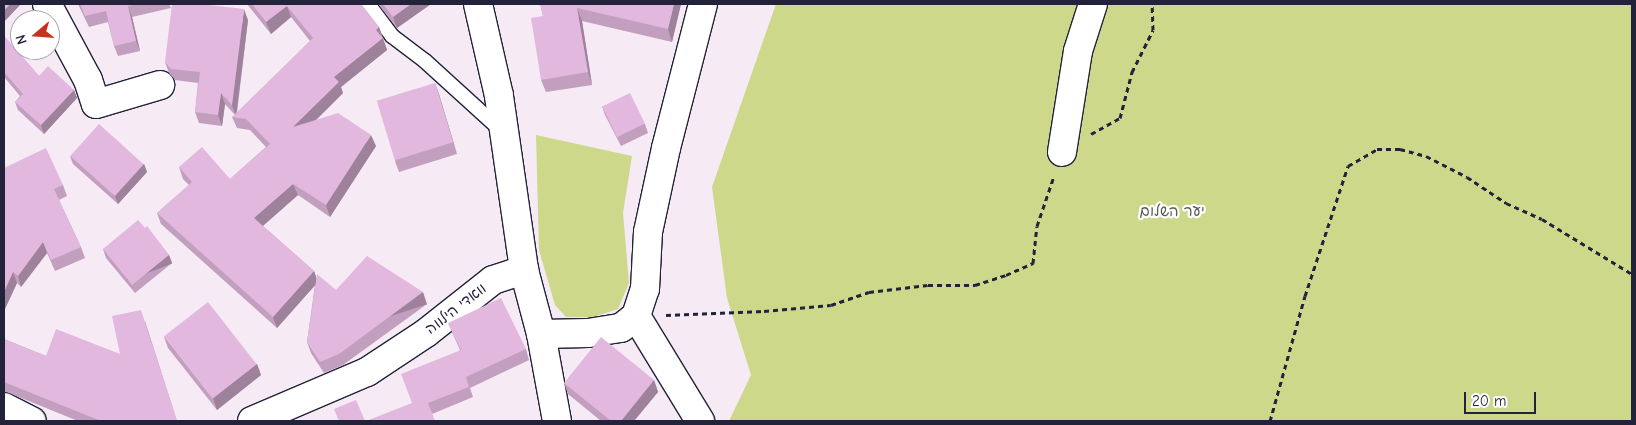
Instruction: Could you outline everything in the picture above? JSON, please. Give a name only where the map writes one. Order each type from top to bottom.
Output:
[{"type":"street","points":[[47,4],[88,80],[96,104],[160,85]]},
{"type":"street","points":[[478,4],[499,96],[524,270],[541,334],[557,421]]},
{"type":"street","points":[[541,334],[588,333],[621,328],[636,316],[645,289],[648,232],[664,157],[703,4]]},
{"type":"street","points":[[1062,152],[1078,51],[1093,4]]},
{"type":"street","name":"וואדי הילווה","points":[[252,421],[367,372],[426,333],[493,280],[524,270]]},
{"type":"street","points":[[636,316],[700,421]]},
{"type":"street","points":[[4,406],[32,421]]},
{"type":"lane","points":[[368,4],[392,36],[425,61],[504,133]]},
{"type":"path","points":[[636,316],[764,311],[831,305],[869,292],[928,285],[975,285],[1006,275],[1033,263],[1037,226],[1062,152],[1120,118],[1132,72],[1153,30],[1152,4]]},
{"type":"path","points":[[1270,421],[1305,296],[1348,166],[1377,149],[1400,149],[1426,156],[1467,177],[1506,203],[1542,219],[1632,274]]},
{"type":"green space","name":"יער השלום","points":[[776,4],[1632,4],[1632,421],[729,421],[751,375],[727,298],[712,187]]},
{"type":"green space","points":[[536,135],[632,156],[623,213],[629,283],[618,309],[593,317],[566,317],[555,305],[539,250]]},
{"type":"building","points":[[4,4],[10,4],[4,10]]},
{"type":"building","points":[[80,4],[139,4],[128,6],[136,41],[114,46],[106,11],[85,16]]},
{"type":"building","points":[[172,4],[200,4],[244,9],[232,105],[221,93],[218,115],[195,112],[200,72],[171,69],[165,62]]},
{"type":"building","points":[[252,4],[361,4],[379,27],[376,30],[383,38],[334,77],[339,82],[293,127],[338,113],[371,135],[326,205],[293,184],[254,218],[314,271],[273,317],[157,213],[192,182],[179,167],[202,147],[230,179],[270,144],[246,119],[232,117],[313,38],[287,6],[266,22]]},
{"type":"building","points":[[383,4],[411,4],[393,17]]},
{"type":"building","points":[[540,4],[674,4],[668,29],[577,8],[588,72],[541,80],[531,18],[543,16]]},
{"type":"building","points":[[4,36],[10,43],[10,60],[25,60],[39,76],[48,66],[74,90],[41,125],[15,102],[23,94],[4,72]]},
{"type":"building","points":[[435,83],[453,142],[395,160],[377,101]]},
{"type":"building","points":[[630,93],[645,124],[617,137],[602,107]]},
{"type":"building","points":[[99,124],[144,164],[115,196],[70,156]]},
{"type":"building","points":[[46,148],[63,185],[54,189],[81,247],[51,260],[43,242],[18,276],[13,272],[4,292],[4,168]]},
{"type":"building","points":[[138,220],[145,228],[147,226],[169,255],[132,285],[103,249]]},
{"type":"building","points":[[367,256],[423,292],[339,354],[320,362],[307,342],[317,274],[336,290]]},
{"type":"building","points":[[501,298],[526,349],[466,377],[469,387],[428,403],[435,421],[366,421],[412,403],[401,374],[461,350],[448,323]]},
{"type":"building","points":[[208,302],[257,364],[213,399],[164,336]]},
{"type":"building","points":[[141,310],[177,421],[101,421],[4,382],[4,339],[46,356],[56,329],[120,354],[112,316]]},
{"type":"building","points":[[601,337],[654,380],[621,421],[611,421],[564,383]]},
{"type":"building","points":[[356,400],[365,421],[339,421],[334,409]]}]
